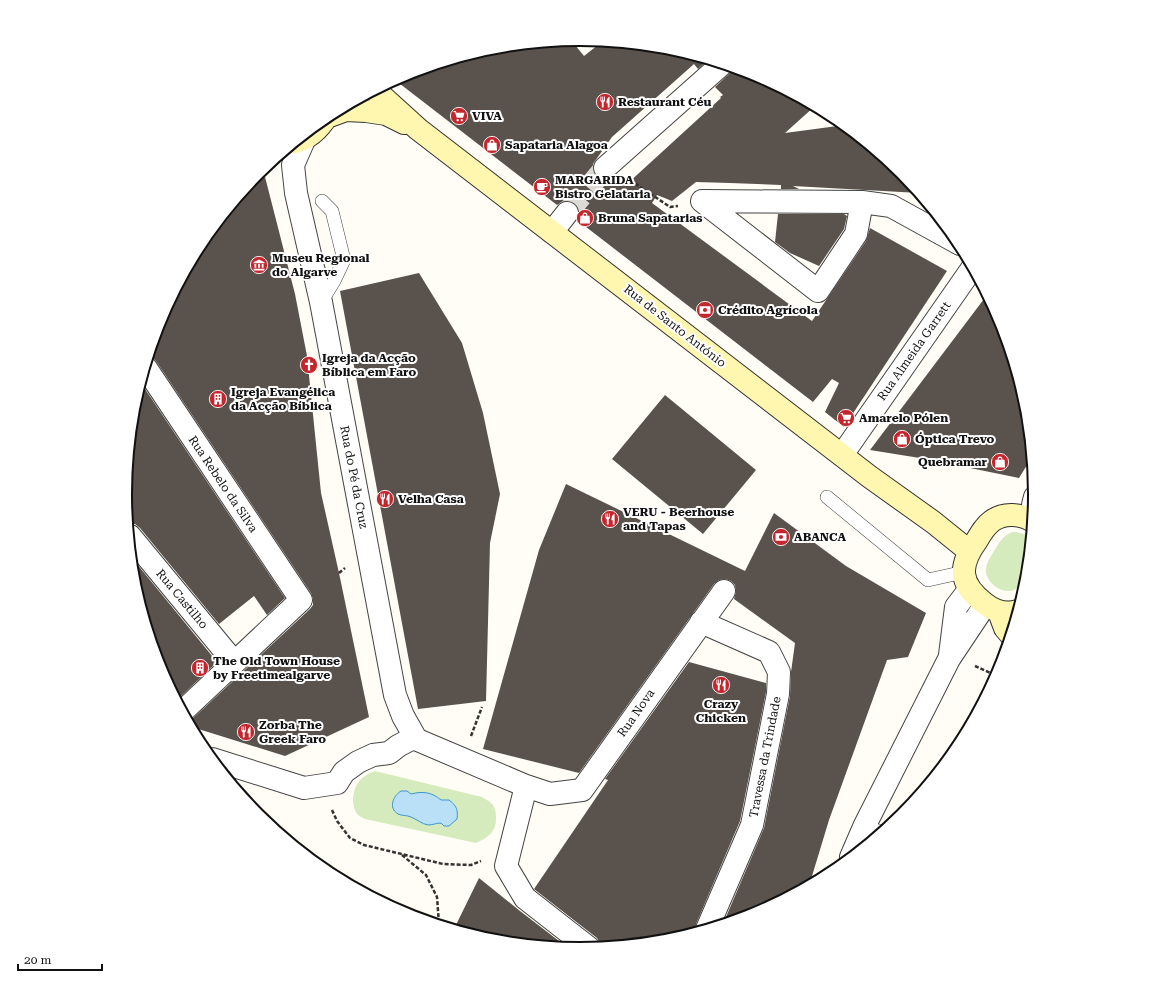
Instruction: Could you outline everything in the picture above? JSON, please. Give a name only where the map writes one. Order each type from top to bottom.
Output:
[{"type":"street","points":[[606,166],[718,68]]},
{"type":"street","points":[[379,94],[418,129]]},
{"type":"street","points":[[350,110],[386,114],[418,129]]},
{"type":"street","name":"Rua de Santo António","points":[[418,129],[870,477],[934,522]]},
{"type":"street","name":"Rua do Pé da Cruz","points":[[297,147],[293,165],[296,193],[321,302],[395,695],[403,716],[416,739],[413,738]]},
{"type":"street","points":[[702,201],[818,291],[856,234],[862,202]]},
{"type":"street","points":[[702,201],[862,202],[891,206],[947,237]]},
{"type":"street","points":[[552,232],[567,213]]},
{"type":"street","name":"Rua Almeida Garrett","points":[[842,455],[970,273]]},
{"type":"street","name":"Rua Rebelo da Silva","points":[[149,373],[301,600],[234,662]]},
{"type":"street","points":[[1001,609],[976,598],[967,581],[965,561],[969,551],[992,520],[1001,516],[1019,516],[1028,518]]},
{"type":"street","points":[[934,522],[949,528],[984,530]]},
{"type":"street","points":[[934,522],[969,551]]},
{"type":"street","name":"Rua Castilho","points":[[135,542],[234,662]]},
{"type":"street","points":[[865,839],[873,830],[949,659],[956,607],[967,581]]},
{"type":"street","name":"Rua Nova","points":[[413,738],[526,786],[550,794],[582,790],[724,591]]},
{"type":"street","points":[[1001,609],[1005,628],[1007,630]]},
{"type":"street","points":[[949,659],[1001,609]]},
{"type":"street","name":"Travessa da Trindade","points":[[701,622],[769,652],[778,672],[778,694],[752,825],[710,923]]},
{"type":"street","points":[[187,707],[234,662]]},
{"type":"street","points":[[221,762],[304,788],[337,783],[344,772],[358,762],[373,755],[389,753],[413,738]]},
{"type":"street","points":[[526,786],[506,866],[525,898],[581,942]]},
{"type":"lane","points":[[321,302],[334,281],[344,260],[332,211],[322,201]]},
{"type":"lane","points":[[828,497],[928,580],[967,581]]},
{"type":"path","points":[[606,166],[670,207],[702,201]]},
{"type":"path","points":[[463,760],[482,707]]},
{"type":"path","points":[[337,783],[330,797],[331,808],[337,821],[350,838],[364,845],[443,864],[471,865],[483,860]]},
{"type":"path","points":[[401,855],[426,875],[437,897],[439,919]]},
{"type":"green space","points":[[1013,532],[1027,535],[1019,586],[1011,591],[1000,590],[996,587],[989,581],[986,572],[989,559],[1006,535]]},
{"type":"green space","points":[[375,771],[482,797],[489,801],[495,809],[495,826],[488,836],[476,843],[365,819],[358,815],[355,811],[353,799],[355,789],[362,778]]},
{"type":"water","points":[[401,791],[407,791],[411,794],[427,793],[434,795],[441,800],[449,800],[456,808],[457,819],[449,826],[444,826],[441,823],[428,825],[409,816],[398,814],[393,809],[392,805],[394,799]]},
{"type":"building","points":[[576,46],[584,56],[596,47],[639,50],[704,64],[698,69],[694,64],[612,137],[593,164],[595,176],[601,180],[608,180],[615,176],[627,184],[721,98],[720,97],[723,95],[715,87],[731,72],[779,92],[810,110],[785,133],[835,126],[876,157],[911,193],[793,186],[799,189],[781,189],[781,185],[696,182],[672,201],[657,195],[652,203],[812,321],[866,241],[870,228],[947,271],[844,427],[825,412],[839,383],[832,379],[813,402],[577,220],[579,209],[574,203],[563,201],[557,205],[400,84],[465,61],[522,50],[551,47]]},
{"type":"building","points":[[265,176],[295,294],[307,356],[321,493],[369,717],[285,756],[200,729],[193,718],[310,609],[313,605],[313,599],[311,593],[154,359],[156,350],[179,296],[193,270],[225,221]]},
{"type":"building","points":[[778,214],[844,214],[847,216],[844,229],[819,266],[790,253],[775,242]]},
{"type":"building","points":[[419,273],[462,343],[483,413],[500,494],[490,543],[486,701],[418,709],[340,291]]},
{"type":"building","points":[[984,300],[1005,350],[1020,407],[1028,464],[1019,478],[926,459],[870,450]]},
{"type":"building","points":[[145,389],[285,598],[267,615],[254,596],[219,624],[140,528],[133,523],[132,494],[133,465],[136,436]]},
{"type":"building","points":[[665,395],[756,470],[703,534],[612,459]]},
{"type":"building","points":[[566,484],[745,571],[774,513],[846,566],[926,613],[908,657],[887,660],[829,820],[812,877],[779,896],[726,918],[764,828],[790,696],[791,672],[795,643],[734,599],[736,592],[735,585],[731,581],[725,579],[719,580],[714,584],[579,773],[483,749],[539,550]]},
{"type":"building","points":[[138,566],[217,662],[181,696],[156,638]]},
{"type":"building","points":[[689,662],[766,683],[766,692],[740,821],[696,927],[639,938],[599,941],[597,938],[534,889],[608,780],[605,779]]},
{"type":"building","points":[[479,878],[559,941],[522,938],[456,924]]},
{"type":"tunnel","points":[[567,213],[605,168]]},
{"type":"place","name":"Restaurant Céu","points":[[605,102]]},
{"type":"place","name":"VIVA","points":[[459,116]]},
{"type":"place","name":"Sapataria Alagoa","points":[[492,145]]},
{"type":"place","name":"MARGARIDA Bistro Gelataria","points":[[542,187]]},
{"type":"place","name":"Bruna Sapatarias","points":[[585,218]]},
{"type":"place","name":"Museu Regional do Algarve","points":[[259,265]]},
{"type":"place","name":"Crédito Agrícola","points":[[705,310]]},
{"type":"place","name":"Igreja da Acção Bíblica em Faro","points":[[309,365]]},
{"type":"place","name":"Igreja Evangélica da Acção Bíblica","points":[[218,399]]},
{"type":"place","name":"Amarelo Pólen","points":[[846,418]]},
{"type":"place","name":"Óptica Trevo","points":[[902,439]]},
{"type":"place","name":"Quebramar","points":[[1000,462]]},
{"type":"place","name":"Velha Casa","points":[[385,499]]},
{"type":"place","name":"VERU - Beerhouse and Tapas","points":[[610,519]]},
{"type":"place","name":"ABANCA","points":[[781,537]]},
{"type":"place","name":"The Old Town House by Freetimealgarve","points":[[200,668]]},
{"type":"place","name":"Crazy Chicken","points":[[721,685]]},
{"type":"place","name":"Zorba The Greek Faro","points":[[246,732]]}]
